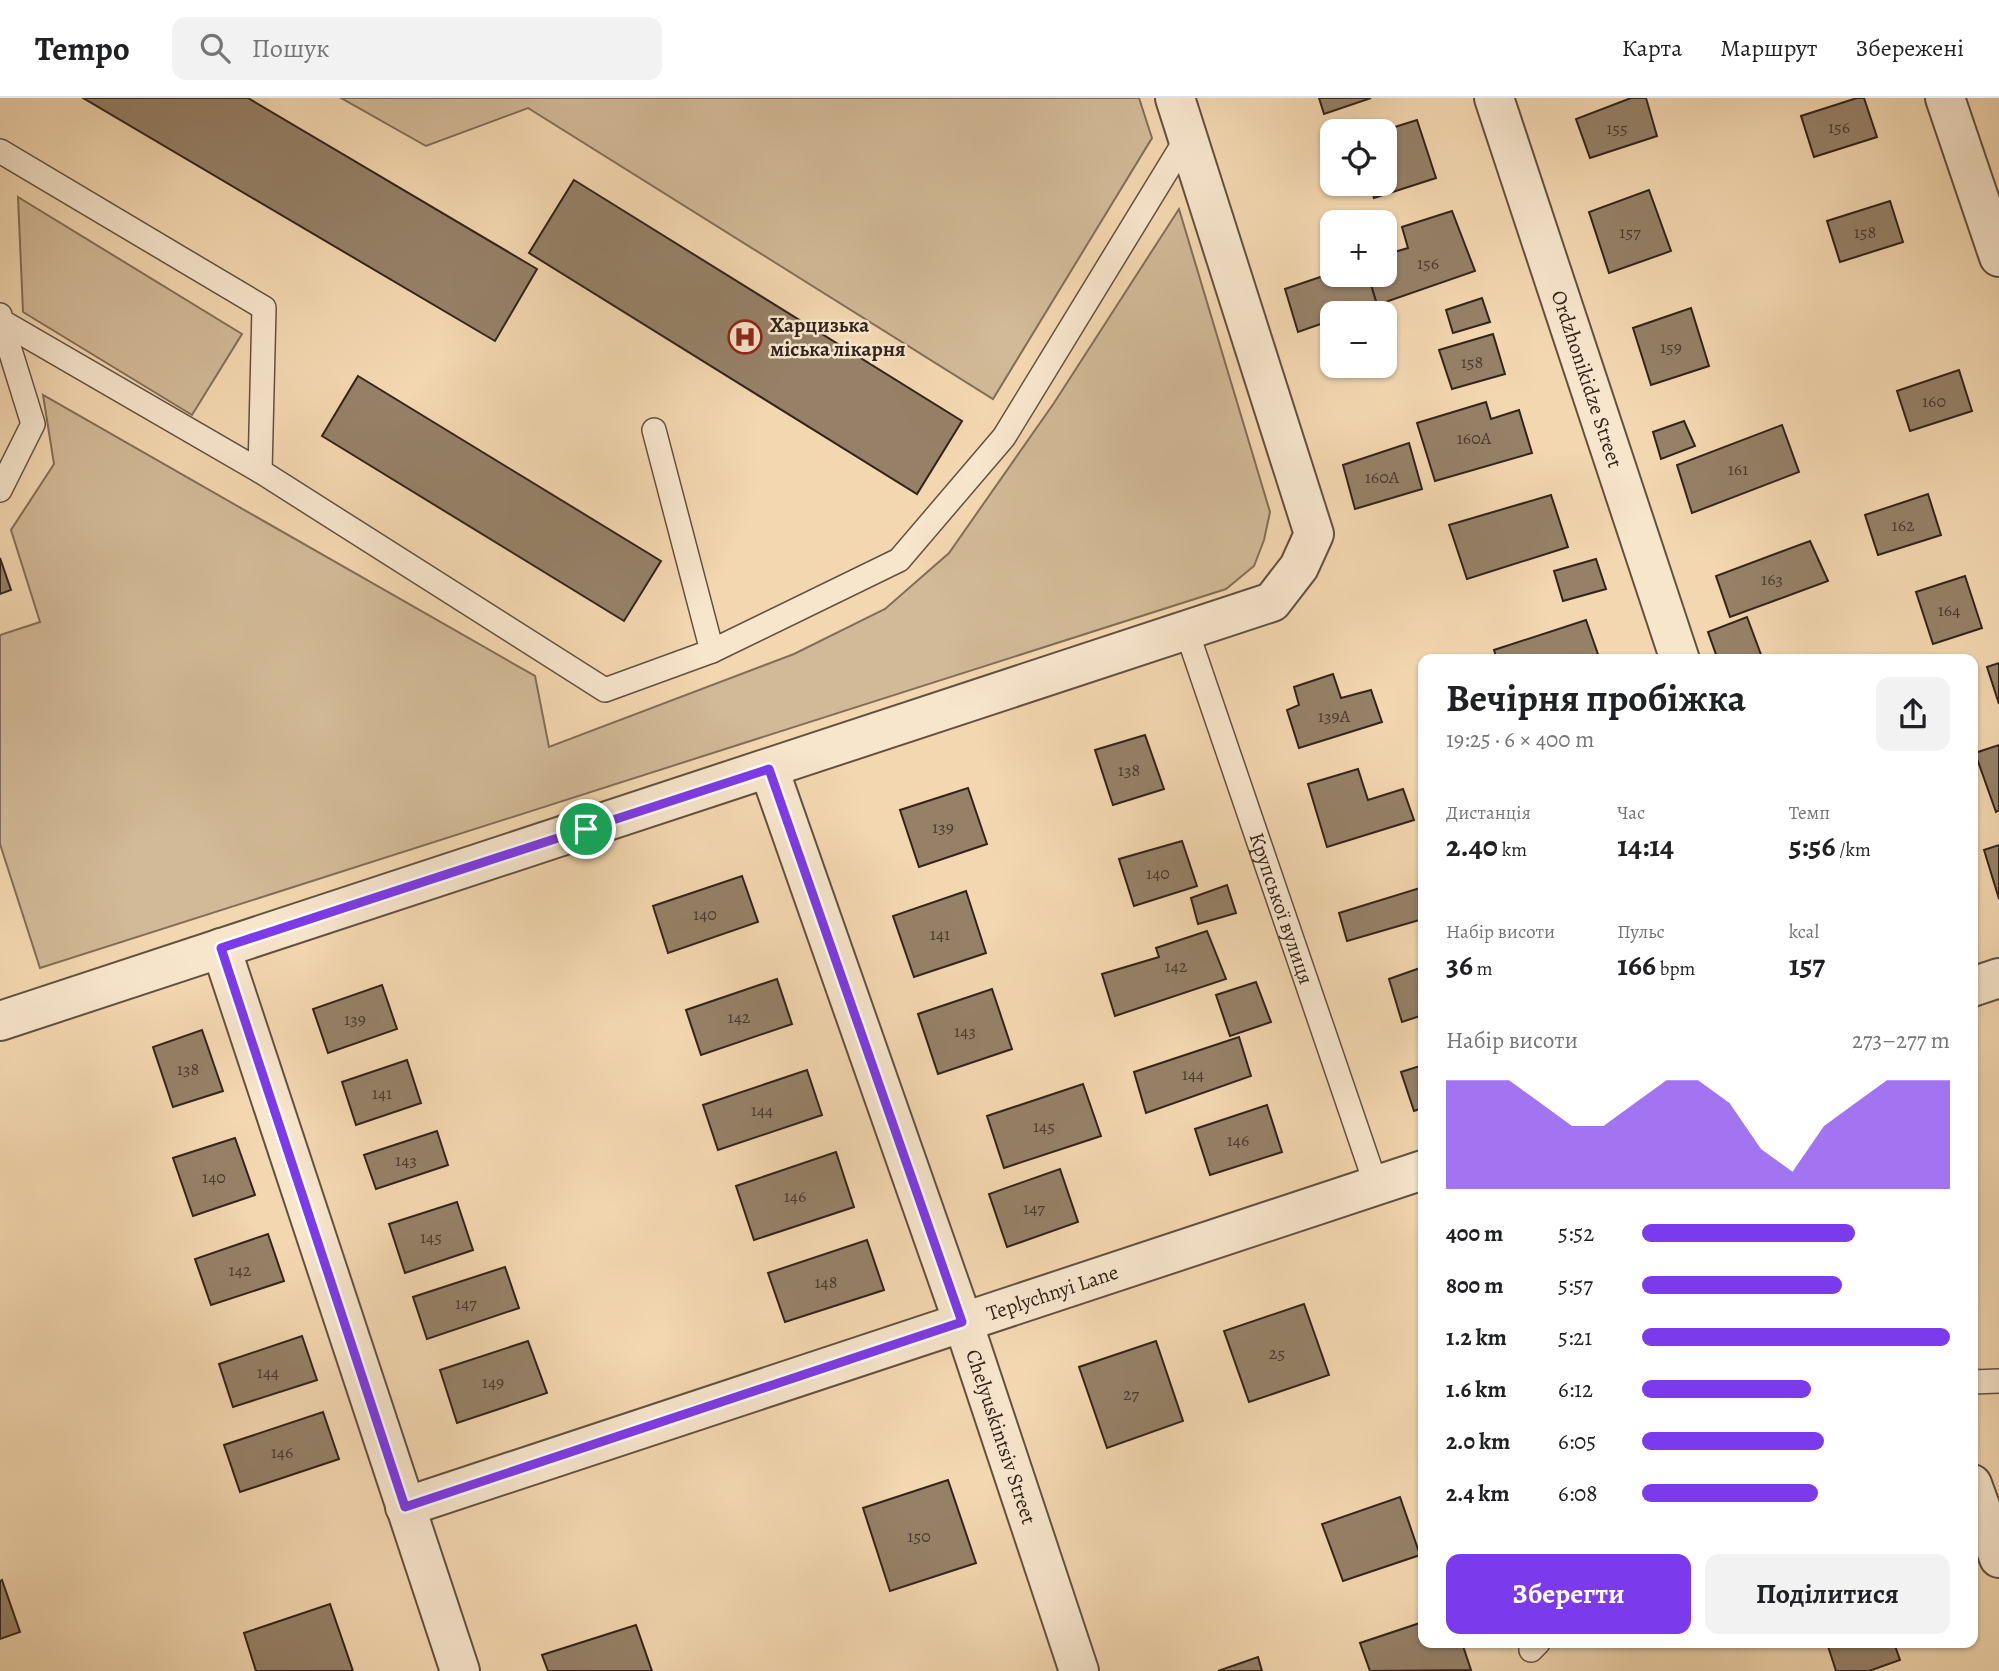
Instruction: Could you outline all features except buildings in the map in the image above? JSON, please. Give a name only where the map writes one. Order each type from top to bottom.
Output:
[{"type":"street","points":[[0,1021],[1272,602],[1299,568],[1314,534],[1175,98]]},
{"type":"street","name":"Ordzhonikidze Street","points":[[1494,98],[1678,654]]},
{"type":"street","points":[[1945,98],[1999,257]]},
{"type":"street","name":"Chelyuskintsiv Street","points":[[769,769],[962,1322],[1079,1671]]},
{"type":"street","points":[[221,948],[460,1671]]},
{"type":"street","points":[[1978,985],[1999,978]]},
{"type":"street","name":"Teplychnyi Lane","points":[[405,1507],[1418,1172]]},
{"type":"street","points":[[1978,1500],[1999,1558]]},
{"type":"lane","points":[[1,318],[260,471],[604,690],[712,651],[899,560],[1004,437],[1188,136]]},
{"type":"lane","points":[[0,151],[264,309],[260,471]]},
{"type":"lane","points":[[0,490],[33,424],[1,318]]},
{"type":"lane","points":[[654,430],[712,651]]},
{"type":"lane","name":"Крупської вулиця","points":[[1187,632],[1376,1185]]},
{"type":"lane","points":[[1978,1382],[1999,1381]]},
{"type":"shaded area","points":[[341,98],[1139,98],[1152,138],[993,399],[528,108],[426,146]]},
{"type":"shaded area","points":[[18,197],[242,334],[192,415],[23,312]]},
{"type":"shaded area","points":[[1179,209],[1270,512],[1264,540],[1254,566],[1226,589],[40,968],[0,844],[0,635],[40,622],[11,530],[54,464],[43,395],[535,676],[549,747],[794,654],[885,609],[949,553],[1054,403]]},
{"type":"place","name":"Харцизька міська лікарня","points":[[745,337]]},
{"type":"route","points":[[769,769],[962,1322],[405,1507],[221,948],[586,829],[769,769]]}]
